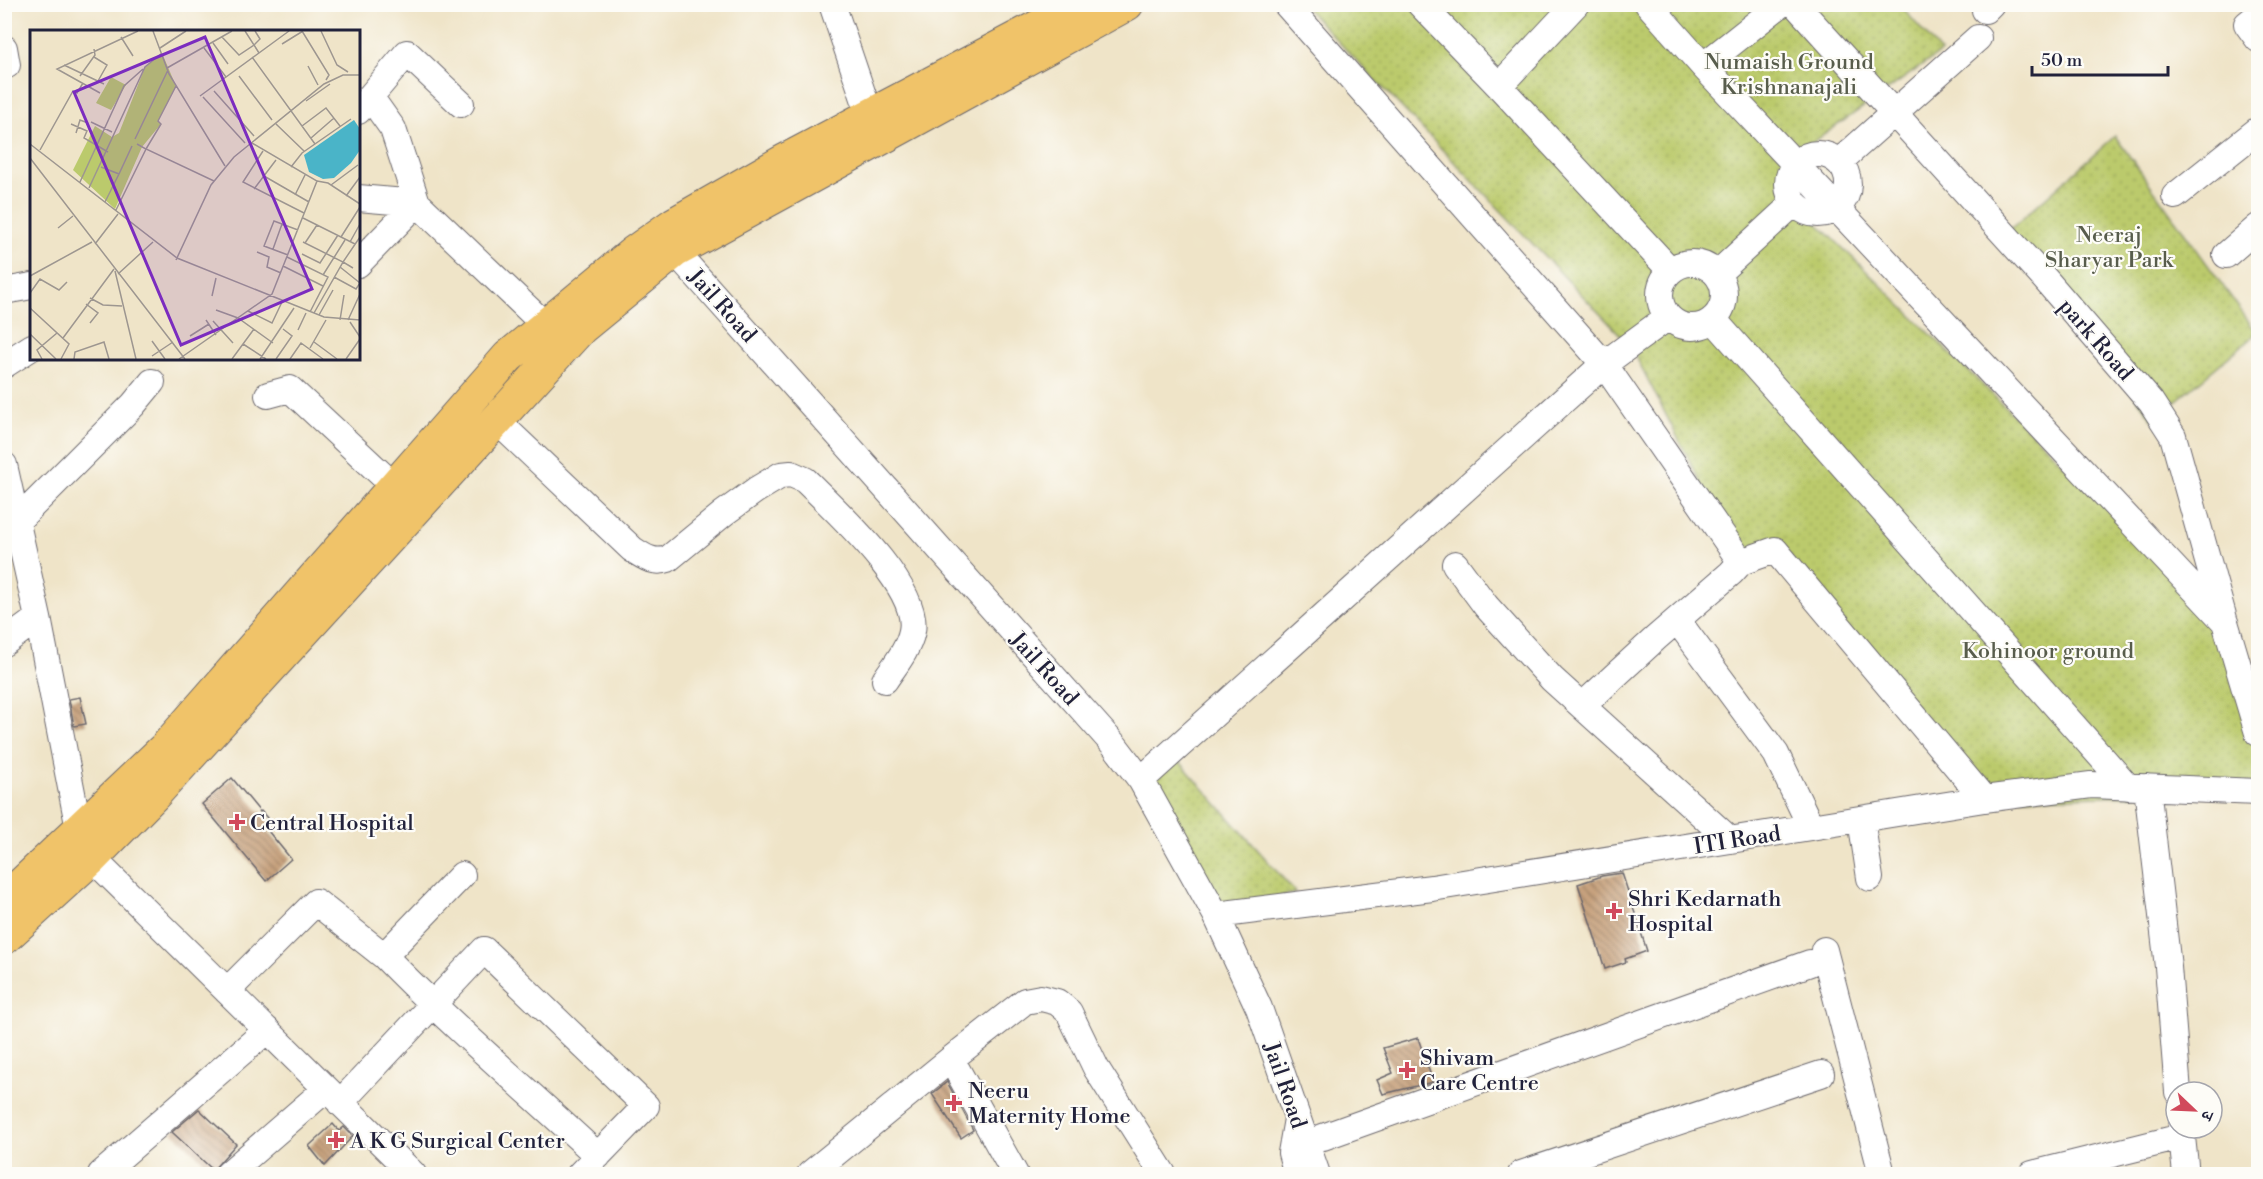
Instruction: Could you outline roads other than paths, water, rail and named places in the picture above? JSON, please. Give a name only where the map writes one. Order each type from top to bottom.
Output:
[{"type":"main road","points":[[4,901],[153,796],[582,328],[668,243],[726,194],[1081,4]]},
{"type":"main road","points":[[4,938],[166,747],[508,357],[633,253],[668,243],[1127,4]]},
{"type":"street","points":[[832,4],[870,116]]},
{"type":"street","points":[[1286,4],[1604,364],[1741,562]]},
{"type":"street","points":[[1420,4],[1670,270]]},
{"type":"street","points":[[1499,87],[1576,4]]},
{"type":"street","points":[[1648,4],[1703,66],[2225,622]]},
{"type":"street","points":[[1703,66],[1781,4]]},
{"type":"street","name":"park Road","points":[[1795,4],[2045,279],[2151,402],[2173,436],[2225,622],[2259,732]]},
{"type":"street","points":[[2259,15],[2247,24],[2259,39]]},
{"type":"street","points":[[1839,162],[1978,38]]},
{"type":"street","points":[[461,104],[407,53],[365,104],[393,129],[417,203],[546,326]]},
{"type":"street","points":[[2175,196],[2259,130]]},
{"type":"street","points":[[1817,153],[1829,155],[1839,162],[1846,171],[1849,183],[1847,195],[1837,208],[1819,215],[1807,213],[1793,204],[1787,185],[1789,174],[1795,164],[1805,156],[1817,153]]},
{"type":"street","points":[[360,198],[417,203]]},
{"type":"street","points":[[360,262],[417,203]]},
{"type":"street","points":[[1717,274],[1793,204]]},
{"type":"street","points":[[2226,255],[2259,227]]},
{"type":"street","name":"Jail Road","points":[[668,243],[1115,746],[1141,780],[1216,915],[1259,1008],[1316,1172]]},
{"type":"street","points":[[1694,262],[1706,265],[1717,274],[1723,284],[1724,297],[1721,309],[1713,319],[1702,326],[1690,328],[1677,325],[1668,317],[1661,306],[1659,293],[1662,281],[1670,270],[1681,264],[1694,262]]},
{"type":"street","points":[[4,291],[30,286]]},
{"type":"street","points":[[1141,780],[1604,364],[1668,317]]},
{"type":"street","points":[[1713,319],[2138,787],[2168,967],[2177,1080]]},
{"type":"street","points":[[4,365],[30,348]]},
{"type":"street","points":[[11,525],[133,405],[152,382]]},
{"type":"street","points":[[268,395],[290,389],[394,486]]},
{"type":"street","points":[[497,421],[632,549],[647,559],[660,562],[668,559],[756,490],[781,475],[791,474],[804,480],[872,546],[906,597],[913,629],[906,649],[885,680]]},
{"type":"street","points":[[4,465],[11,525],[38,618],[85,844],[227,991],[413,1174]]},
{"type":"street","points":[[1582,706],[1741,562],[1775,550],[1984,799]]},
{"type":"street","points":[[1455,564],[1494,614],[1552,679],[1730,840]]},
{"type":"street","points":[[4,643],[38,618]]},
{"type":"street","points":[[1677,620],[1776,754],[1811,827]]},
{"type":"street","name":"ITI Road","points":[[1216,915],[1432,888],[1984,799],[2091,785],[2259,792]]},
{"type":"street","points":[[1861,819],[1870,878]]},
{"type":"street","points":[[384,956],[462,874]]},
{"type":"street","points":[[227,991],[316,902],[384,956],[432,1006],[598,1156]]},
{"type":"street","points":[[228,1174],[333,1096],[432,1006],[484,950],[646,1106],[580,1174]]},
{"type":"street","points":[[1323,1137],[1817,956],[1882,1174]]},
{"type":"street","points":[[810,1174],[1025,1001],[1041,998],[1057,1002],[1070,1012],[1095,1068],[1163,1174]]},
{"type":"street","points":[[101,1174],[267,1030]]},
{"type":"street","points":[[951,1059],[1015,1174]]},
{"type":"street","points":[[1521,1174],[1821,1074]]},
{"type":"street","points":[[1294,1108],[1323,1137]]},
{"type":"street","points":[[1316,1172],[1323,1137]]},
{"type":"street","points":[[2032,1174],[2164,1137]]},
{"type":"street","points":[[2182,1140],[2186,1174]]},
{"type":"place","name":"Central Hospital","points":[[237,822]]},
{"type":"place","name":"Shri Kedarnath Hospital","points":[[1614,911]]},
{"type":"place","name":"Shivam Care Centre","points":[[1407,1070]]},
{"type":"place","name":"Neeru Maternity Home","points":[[954,1103]]},
{"type":"place","name":"A K G Surgical Center","points":[[336,1140]]},
{"type":"park label","name":"Numaish Ground Krishnanajali","points":[[1789,74]]},
{"type":"park label","name":"Neeraj Sharyar Park","points":[[2109,246]]},
{"type":"park label","name":"Kohinoor ground","points":[[2048,650]]}]
